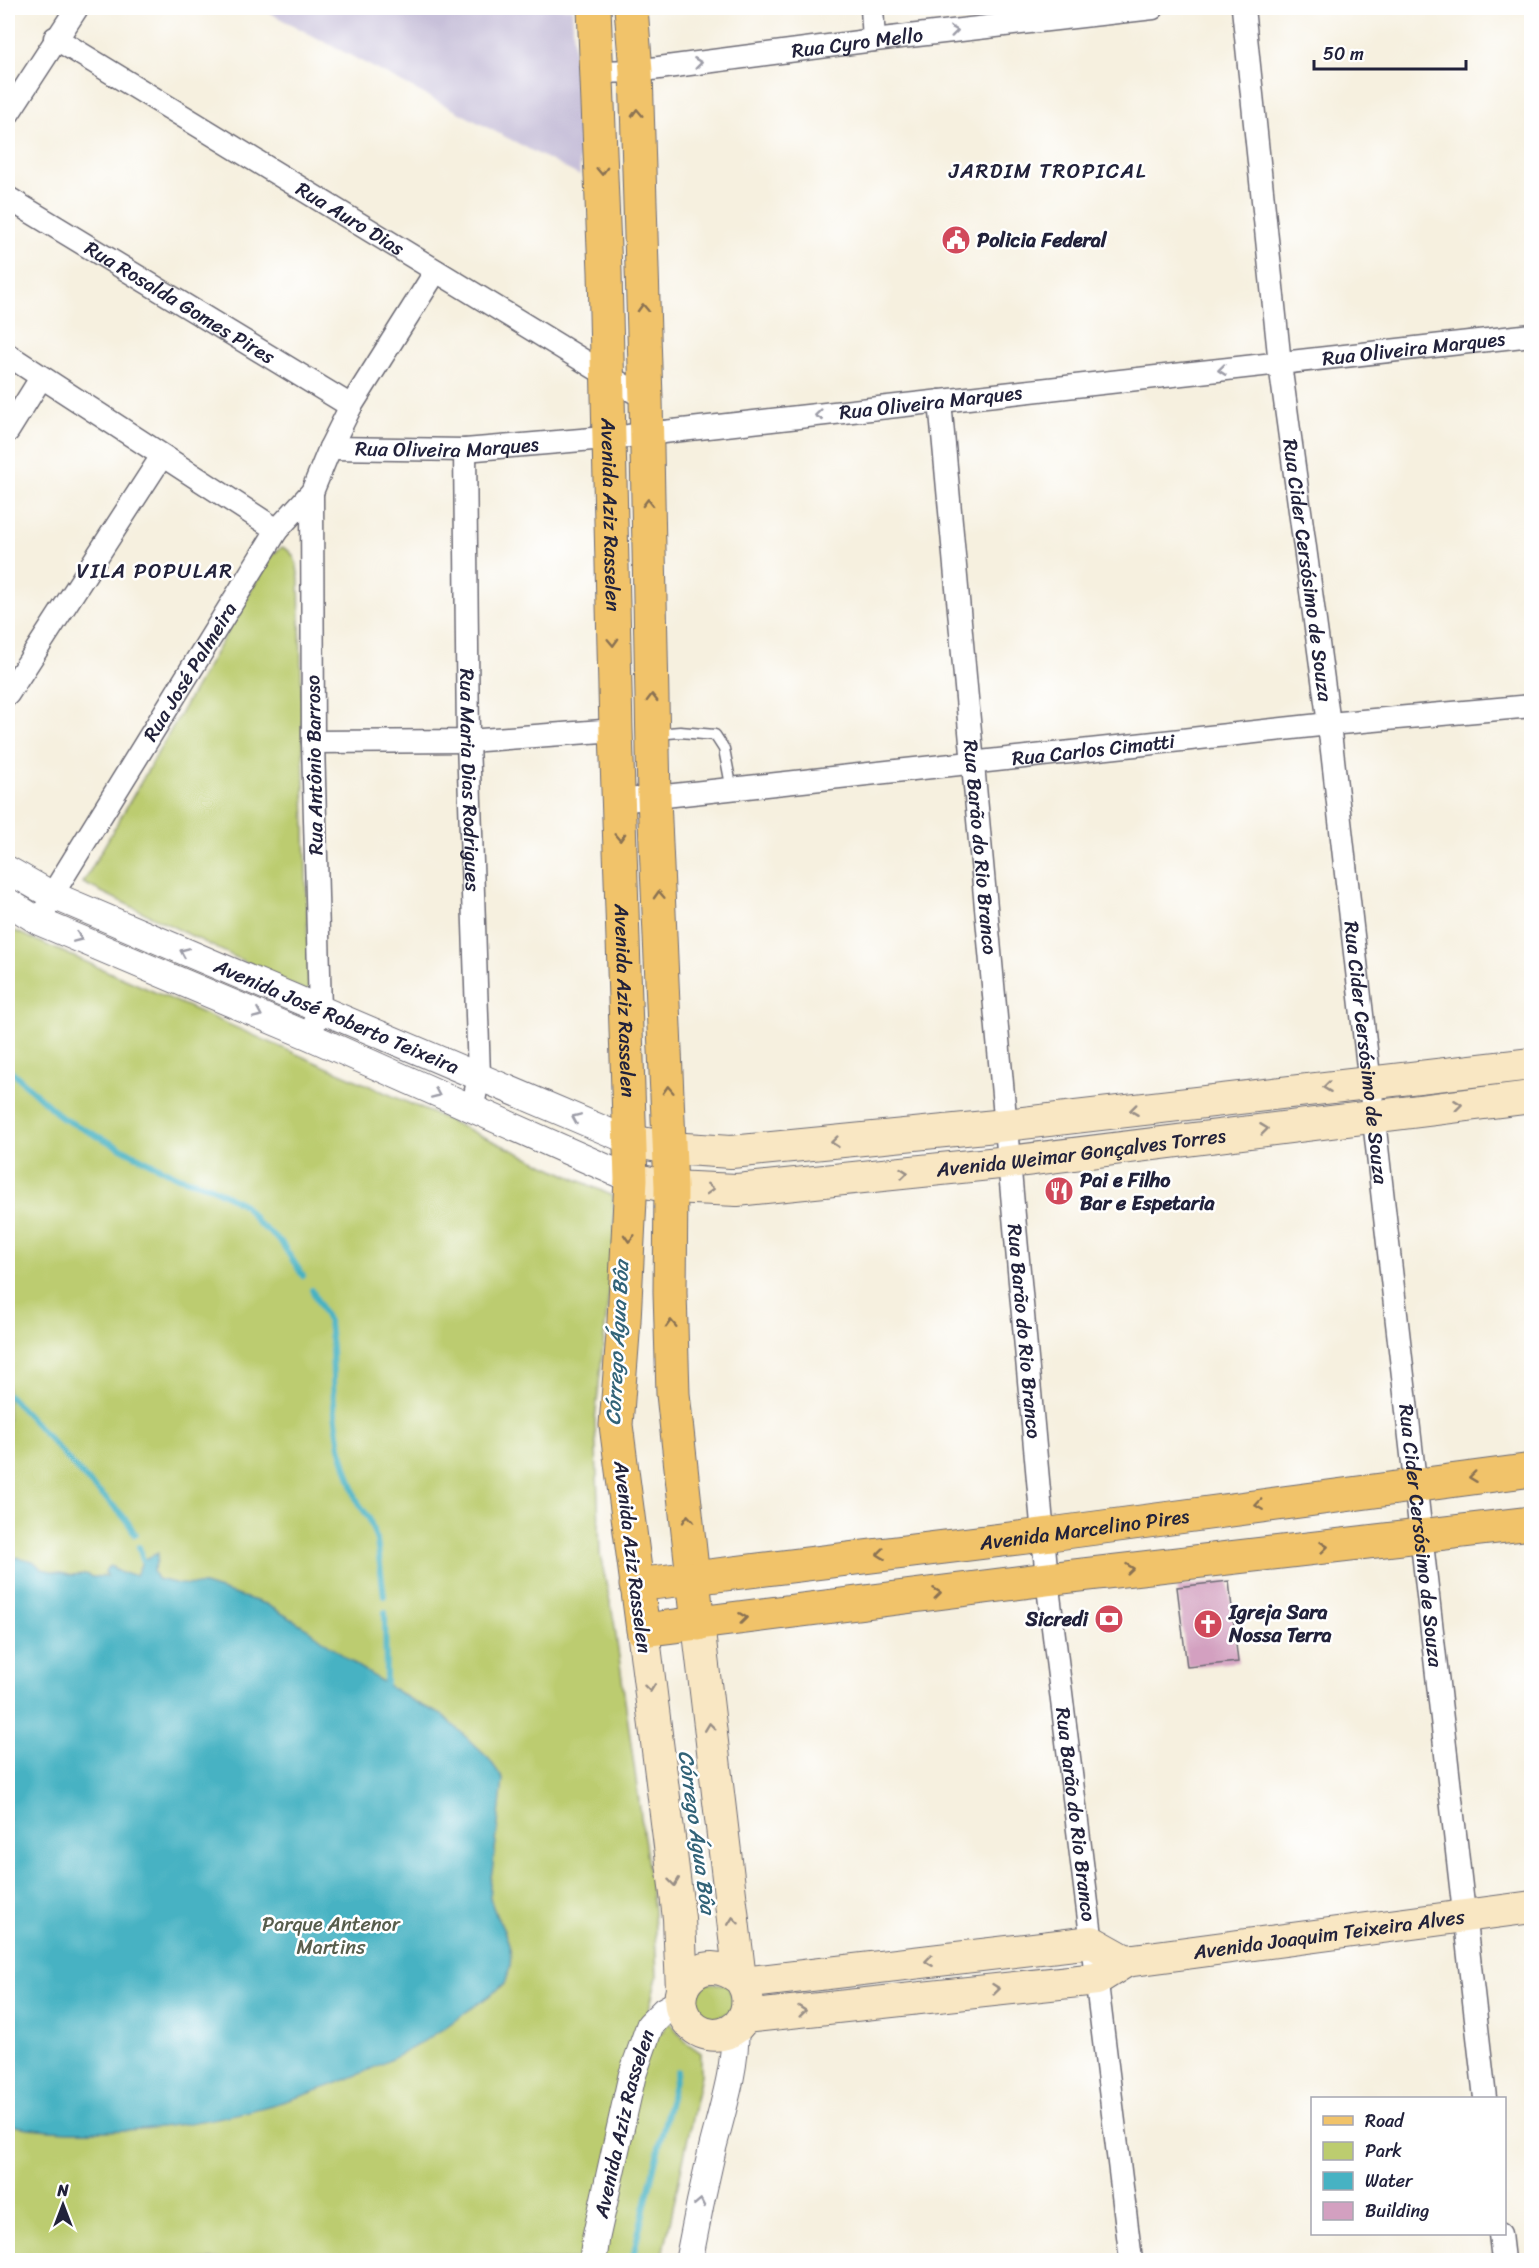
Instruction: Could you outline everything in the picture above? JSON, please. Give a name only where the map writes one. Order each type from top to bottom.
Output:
[{"type":"main road","name":"Avenida Aziz Rasselen","points":[[594,8],[607,376],[628,435],[653,734],[670,1148],[670,1292],[674,1394],[698,1624],[742,1981],[748,2000],[740,2022],[718,2034],[699,2032],[682,2014],[679,1918],[616,1425],[631,1179],[616,730],[628,435],[646,399],[636,71],[631,8]]},
{"type":"main road","name":"Avenida Weimar Gonçalves Torres","points":[[670,1148],[731,1152],[1006,1125],[1532,1064]]},
{"type":"main road","name":"Avenida Weimar Gonçalves Torres","points":[[631,1179],[671,1187],[737,1190],[1009,1162],[1532,1096]]},
{"type":"main road","name":"Avenida José Roberto Teixeira","points":[[630,1141],[670,1148]]},
{"type":"main road","name":"Avenida Marcelino Pires","points":[[636,1585],[1043,1535],[1532,1470]]},
{"type":"main road","points":[[643,1630],[1047,1578],[1532,1523]]},
{"type":"main road","name":"Avenida Joaquim Teixeira Alves","points":[[1097,1979],[1126,1961],[1532,1907]]},
{"type":"main road","points":[[742,1981],[1092,1942],[1126,1961]]},
{"type":"main road","points":[[1051,1947],[1057,1983]]},
{"type":"main road","name":"Avenida Aziz Rasselen","points":[[681,1996],[688,1979],[708,1968],[730,1971],[742,1981]]},
{"type":"main road","points":[[740,2022],[1097,1979]]},
{"type":"street","points":[[8,114],[77,8]]},
{"type":"street","points":[[872,8],[874,40]]},
{"type":"street","name":"Rua Cyro Mello","points":[[598,72],[636,71],[874,40],[1153,8]]},
{"type":"street","name":"Rua Cider Cersósimo de Souza","points":[[1243,8],[1280,364],[1329,724],[1485,2097]]},
{"type":"street","name":"Rua Auro Dias","points":[[56,38],[646,399]]},
{"type":"street","name":"Rua Rosalda Gomes Pires","points":[[8,198],[351,406]]},
{"type":"street","name":"Rua José Palmeira","points":[[40,922],[52,895],[277,530],[312,492],[351,406],[436,271]]},
{"type":"street","name":"Rua Oliveira Marques","points":[[330,448],[465,450],[628,435],[1532,335]]},
{"type":"street","points":[[8,355],[277,530]]},
{"type":"street","points":[[8,430],[41,378]]},
{"type":"street","name":"Rua Barão do Rio Branco","points":[[940,401],[1047,1578],[1131,2260]]},
{"type":"street","name":"Rua Maria Dias Rodrigues","points":[[465,450],[468,741],[479,1076],[472,1110]]},
{"type":"street","points":[[8,694],[162,456]]},
{"type":"street","name":"Rua Antônio Barroso","points":[[309,1036],[320,1011],[313,742],[312,492]]},
{"type":"street","name":"Rua Carlos Cimatti","points":[[619,801],[1329,724],[1532,706]]},
{"type":"street","points":[[313,742],[468,741],[616,730]]},
{"type":"street","name":"Avenida José Roberto Teixeira","points":[[8,870],[52,895],[630,1141]]},
{"type":"street","name":"Avenida José Roberto Teixeira","points":[[8,902],[40,922],[309,1036],[631,1179]]},
{"type":"street","name":"Avenida Aziz Rasselen","points":[[593,2260],[596,2236],[632,2076],[650,2025],[681,1996]]},
{"type":"street","points":[[689,2260],[701,2197],[732,2073],[740,2022]]},
{"type":"street","points":[[1500,2235],[1503,2260]]},
{"type":"lane","points":[[653,734],[680,732],[715,735],[724,749],[732,790]]},
{"type":"shaded area","points":[[260,8],[572,8],[580,176]]},
{"type":"green space","points":[[282,547],[293,556],[299,579],[309,993],[83,883],[271,556]]},
{"type":"green space","name":"Parque Antenor Martins","points":[[8,928],[434,1114],[613,1196],[615,1238],[595,1420],[600,1554],[614,1621],[654,1910],[657,1977],[646,2022],[651,2034],[662,2032],[669,2021],[686,2042],[701,2053],[701,2076],[662,2260],[8,2260]]},
{"type":"green space","points":[[705,1983],[728,1984],[734,2007],[726,2014],[714,2018],[701,2012],[697,1997]]},
{"type":"water","points":[[158,1553],[153,1571],[157,1579],[179,1584],[204,1585],[266,1604],[307,1628],[357,1666],[411,1700],[444,1716],[489,1759],[503,1779],[490,1893],[510,1949],[511,1959],[507,1976],[505,1983],[496,1991],[414,2047],[362,2073],[305,2095],[245,2112],[183,2124],[123,2130],[64,2131],[8,2125],[8,1564],[17,1557],[33,1561],[42,1569],[70,1575],[107,1576],[105,1572],[111,1566],[121,1573],[136,1575],[143,1560]]},
{"type":"building","name":"Igreja Sara Nossa Terra","points":[[1229,1581],[1238,1662],[1187,1667],[1177,1587]]},
{"type":"waterway","points":[[8,1068],[62,1118],[178,1177],[209,1186],[244,1205],[258,1223],[281,1242],[303,1276]]},
{"type":"waterway","points":[[312,1290],[329,1323],[334,1406],[340,1447],[357,1501],[369,1518],[377,1541],[384,1596]]},
{"type":"waterway","points":[[8,1395],[93,1487],[120,1512],[135,1535]]},
{"type":"waterway","points":[[139,1547],[143,1560]]},
{"type":"waterway","points":[[385,1612],[386,1683]]},
{"type":"waterway","name":"Córrego Água Bôa","points":[[632,2260],[677,2071]]},
{"type":"place","name":"Policia Federal","points":[[956,240]]},
{"type":"place","name":"Pai e Filho Bar e Espetaria","points":[[1059,1191]]},
{"type":"place","name":"Sicredi","points":[[1109,1619]]},
{"type":"place","name":"Igreja Sara Nossa Terra","points":[[1208,1624]]},
{"type":"district","name":"JARDIM TROPICAL","points":[[1048,171]]},
{"type":"district","name":"VILA POPULAR","points":[[155,571]]}]
